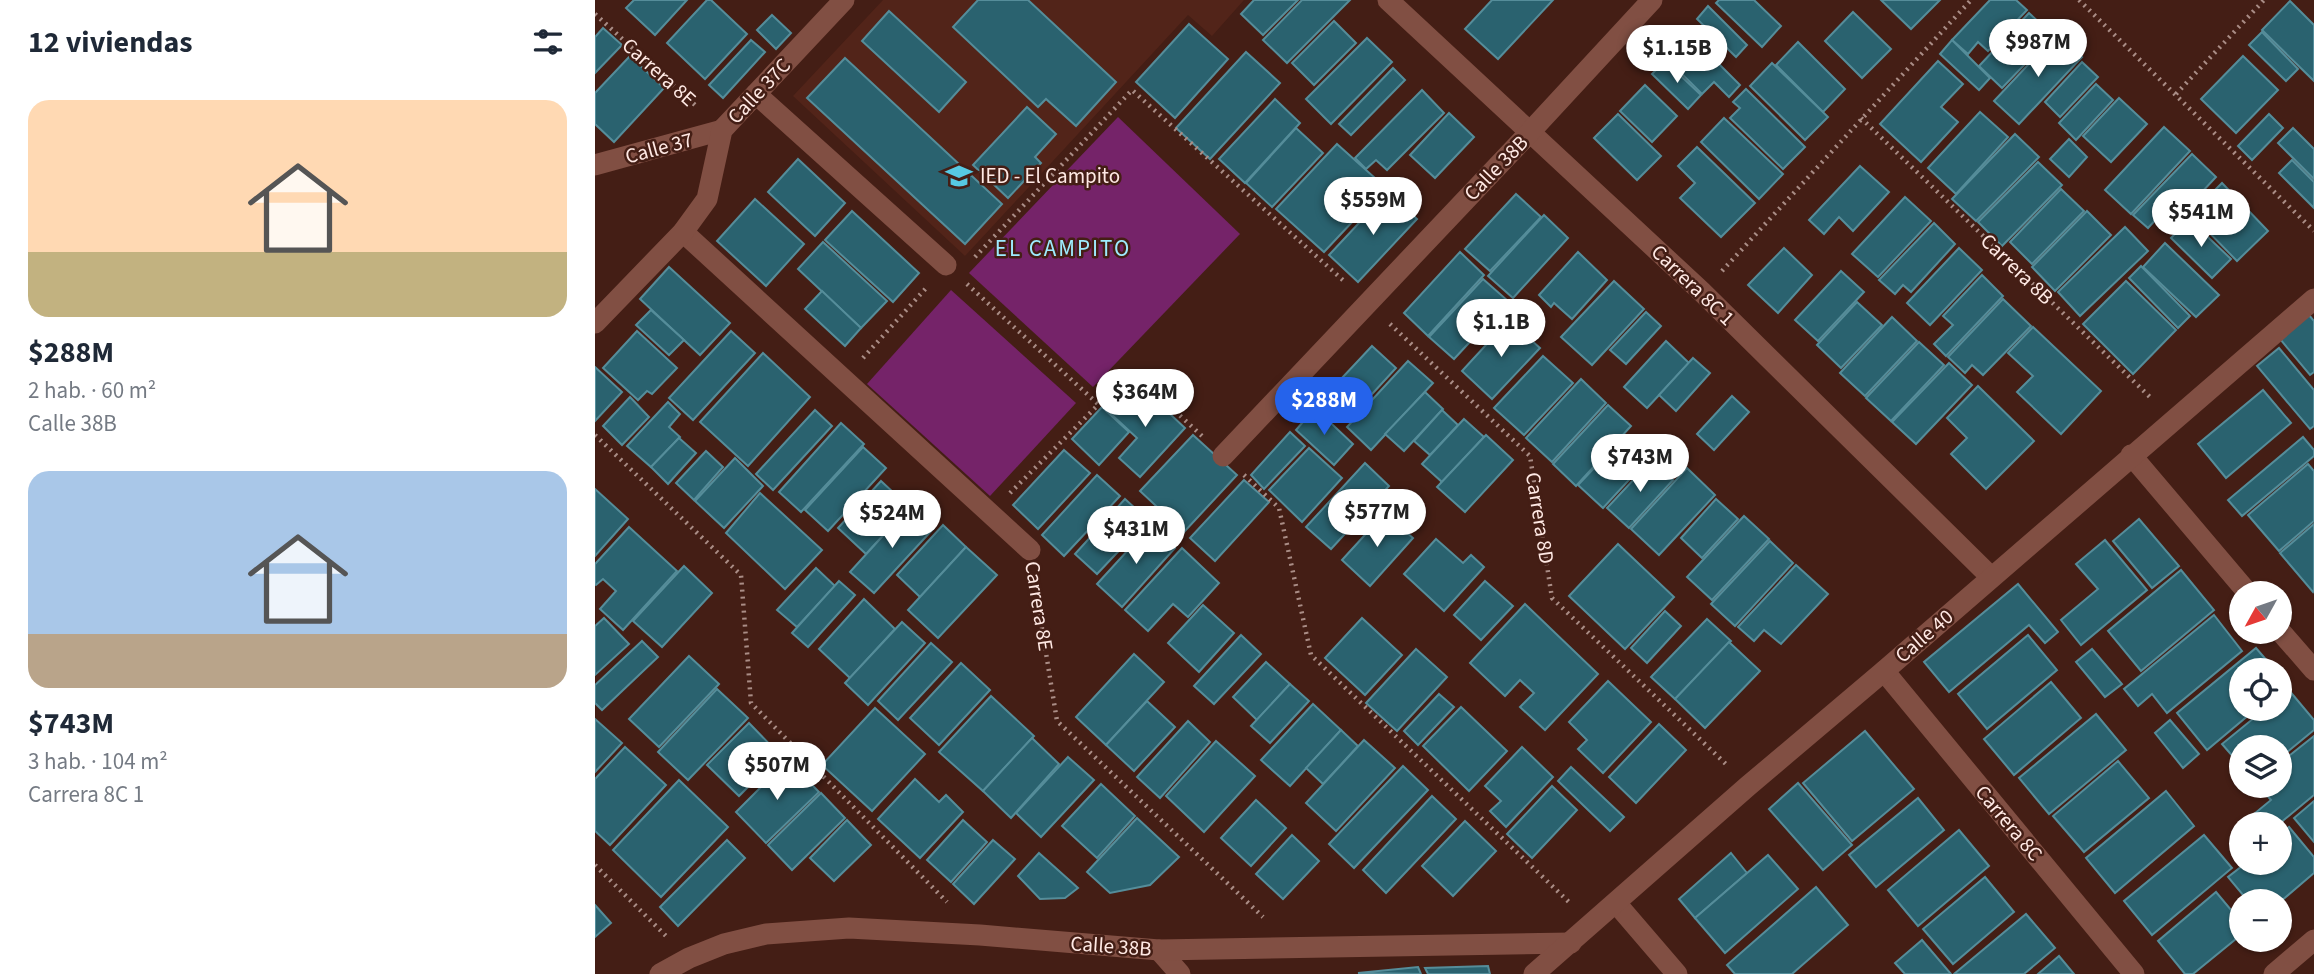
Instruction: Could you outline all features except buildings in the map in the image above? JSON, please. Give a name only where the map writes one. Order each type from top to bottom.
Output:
[{"type":"street","name":"Calle 37C","points":[[595,323],[683,232],[707,199],[722,130],[843,0]]},
{"type":"street","name":"Carrera 8C 1","points":[[1388,0],[1702,292],[1991,577]]},
{"type":"street","name":"Calle 38B","points":[[1223,456],[1652,0]]},
{"type":"street","points":[[756,93],[952,270]]},
{"type":"street","name":"Calle 37","points":[[595,165],[722,130]]},
{"type":"street","name":"Carrera 8E","points":[[683,232],[1030,550]]},
{"type":"street","name":"Calle 40","points":[[1534,974],[1748,786],[2314,299]]},
{"type":"street","points":[[2131,456],[2238,581]]},
{"type":"street","points":[[2291,644],[2314,670]]},
{"type":"street","name":"Carrera 8C","points":[[1884,671],[2134,974]]},
{"type":"street","points":[[1616,903],[1677,974]]},
{"type":"street","name":"Calle 38B","points":[[660,974],[688,958],[724,944],[766,934],[849,929],[980,935],[1159,950],[1571,943]]},
{"type":"street","points":[[2274,974],[2314,940]]},
{"type":"street","points":[[1159,950],[1180,974]]},
{"type":"path","points":[[1702,292],[1971,0]]},
{"type":"path","points":[[2079,0],[2314,231]]},
{"type":"path","points":[[2176,94],[2264,0]]},
{"type":"path","name":"Carrera 8E","points":[[595,14],[722,130]]},
{"type":"path","name":"Carrera 8D","points":[[952,270],[1132,90],[1367,302],[1530,456],[1552,598],[1748,786]]},
{"type":"path","name":"Carrera 8B","points":[[1861,118],[2173,419]]},
{"type":"path","points":[[843,380],[952,270],[1098,404]]},
{"type":"path","points":[[989,514],[1132,371],[1279,508],[1311,655],[1592,924]]},
{"type":"path","points":[[595,435],[741,575],[751,703],[980,935]]},
{"type":"path","name":"Carrera 8E","points":[[1030,550],[1057,721],[1294,947]]},
{"type":"path","points":[[595,865],[688,958]]},
{"type":"shaded area","name":"IED - El Campito","points":[[883,0],[1244,0],[1212,36],[1188,15],[965,256],[793,96]]},
{"type":"shaded area","points":[[1118,117],[1240,234],[1093,387],[969,273]]},
{"type":"shaded area","points":[[951,290],[1076,403],[990,496],[867,384]]},
{"type":"place","name":"IED - El Campito","points":[[959,176]]},
{"type":"district","name":"EL CAMPITO","points":[[1063,248]]}]
